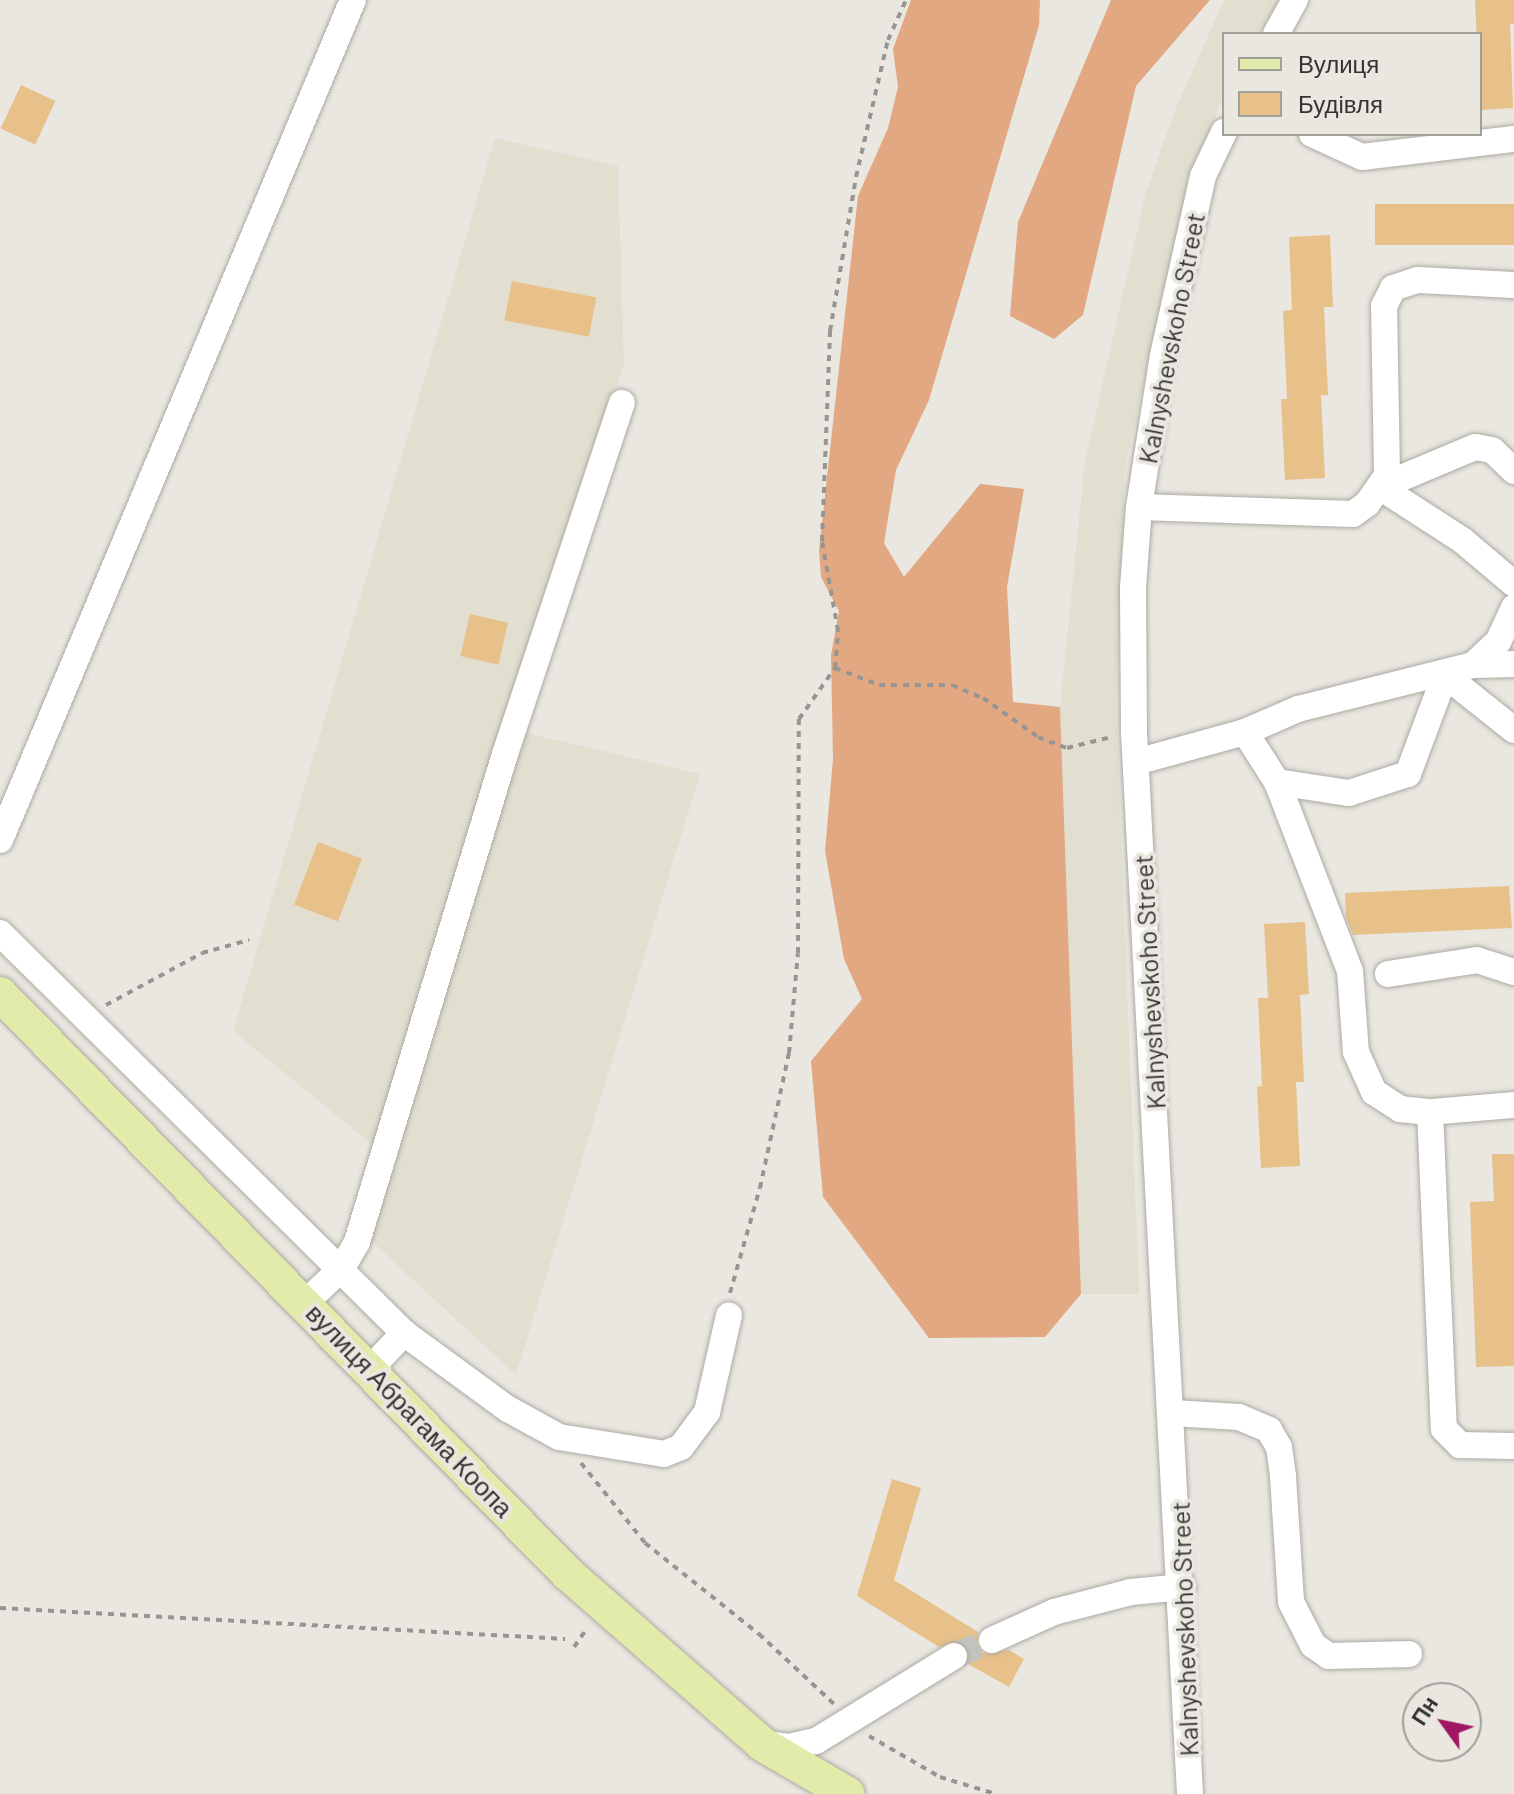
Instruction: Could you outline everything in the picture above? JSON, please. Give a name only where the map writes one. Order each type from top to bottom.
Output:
[{"type":"main road","name":"вулиця Абрагама Коопа","points":[[0,994],[306,1302],[567,1573],[762,1744],[848,1794]]},
{"type":"street","points":[[0,840],[353,0]]},
{"type":"street","points":[[1277,32],[1295,0]]},
{"type":"street","name":"Kalnyshevskoho Street","points":[[1190,1794],[1183,1587],[1134,732],[1139,507],[1163,355],[1203,176],[1222,136]]},
{"type":"street","points":[[1316,136],[1362,157],[1514,139]]},
{"type":"street","points":[[1380,487],[1388,463],[1384,306],[1393,288],[1418,280],[1514,285]]},
{"type":"street","points":[[306,1302],[342,1268],[364,1220],[505,754],[622,403]]},
{"type":"street","points":[[1139,507],[1353,514],[1380,487],[1475,447],[1492,450],[1514,471]]},
{"type":"street","points":[[1380,487],[1462,540],[1514,584]]},
{"type":"street","points":[[1473,665],[1498,642],[1514,608]]},
{"type":"street","points":[[1136,762],[1245,732],[1298,709],[1445,675],[1473,665],[1514,664]]},
{"type":"street","points":[[1445,675],[1514,730]]},
{"type":"street","points":[[1277,782],[1349,793],[1408,774],[1420,752],[1445,675]]},
{"type":"street","points":[[1245,732],[1277,782],[1350,971],[1356,1052],[1364,1078],[1384,1102],[1430,1112],[1514,1105]]},
{"type":"street","points":[[0,933],[342,1268],[404,1333],[508,1409],[559,1437],[664,1454],[681,1447],[707,1412],[729,1315]]},
{"type":"street","points":[[1388,974],[1477,960],[1514,972]]},
{"type":"street","points":[[1430,1112],[1444,1429],[1460,1445],[1514,1446]]},
{"type":"street","points":[[370,1369],[404,1333]]},
{"type":"street","points":[[1173,1413],[1239,1417],[1269,1430],[1279,1447],[1283,1477],[1291,1602],[1313,1645],[1329,1656],[1409,1654]]},
{"type":"street","points":[[992,1640],[1054,1612],[1131,1592],[1183,1587]]},
{"type":"street","points":[[762,1744],[789,1747],[816,1741],[954,1656]]},
{"type":"path","points":[[729,1315],[731,1279],[760,1188],[789,1053],[798,953],[799,719],[835,668],[838,631],[822,541],[830,331],[856,177],[888,40],[906,0]]},
{"type":"path","points":[[835,668],[879,685],[952,685],[983,698],[1038,737],[1067,748],[1134,732]]},
{"type":"path","points":[[84,1017],[202,953],[249,940]]},
{"type":"path","points":[[559,1437],[645,1543],[759,1634],[835,1705],[846,1722],[940,1777],[996,1794]]},
{"type":"path","points":[[0,1608],[565,1639]]},
{"type":"shaded area","points":[[911,0],[1040,0],[1039,25],[929,400],[896,470],[884,543],[904,577],[980,484],[1024,489],[1007,587],[1013,702],[1060,707],[1081,1294],[1045,1337],[929,1338],[823,1197],[811,1061],[862,999],[844,959],[825,851],[833,759],[831,655],[839,611],[821,577],[819,550],[858,196],[888,128],[898,87],[893,49]]},
{"type":"shaded area","points":[[1111,0],[1210,0],[1136,86],[1083,315],[1054,339],[1010,316],[1018,222]]},
{"type":"shaded area","points":[[1224,0],[1280,0],[1260,32],[1222,32],[1222,99],[1185,198],[1125,467],[1116,704],[1139,1294],[1081,1294],[1060,707],[1085,461],[1146,192],[1176,108]]},
{"type":"shaded area","points":[[495,138],[618,166],[624,365],[510,729],[700,774],[516,1375],[356,1227],[379,1150],[233,1031]]},
{"type":"building","points":[[1475,0],[1514,0],[1514,24],[1510,24],[1513,108],[1482,110],[1482,32],[1476,32]]},
{"type":"building","points":[[21,85],[55,101],[35,145],[1,129]]},
{"type":"building","points":[[1375,204],[1514,204],[1514,245],[1375,245]]},
{"type":"building","points":[[1330,235],[1333,307],[1324,307],[1328,395],[1321,395],[1325,478],[1285,480],[1281,399],[1287,399],[1283,311],[1292,310],[1289,237]]},
{"type":"building","points":[[512,281],[596,297],[589,337],[504,320]]},
{"type":"building","points":[[470,614],[508,623],[498,665],[460,656]]},
{"type":"building","points":[[318,842],[362,859],[338,921],[294,905]]},
{"type":"building","points":[[1509,886],[1512,928],[1353,935],[1346,917],[1345,893]]},
{"type":"building","points":[[1305,922],[1309,994],[1300,995],[1304,1082],[1296,1082],[1300,1166],[1261,1168],[1257,1087],[1262,1086],[1258,998],[1268,998],[1264,924]]},
{"type":"building","points":[[1492,1154],[1514,1154],[1514,1366],[1476,1367],[1470,1202],[1494,1201]]},
{"type":"building","points":[[892,1479],[921,1488],[894,1580],[978,1632],[977,1646],[983,1653],[1009,1650],[1024,1659],[1009,1687],[968,1664],[970,1655],[962,1642],[939,1647],[857,1596]]},
{"type":"tunnel","points":[[954,1656],[992,1640]]}]
